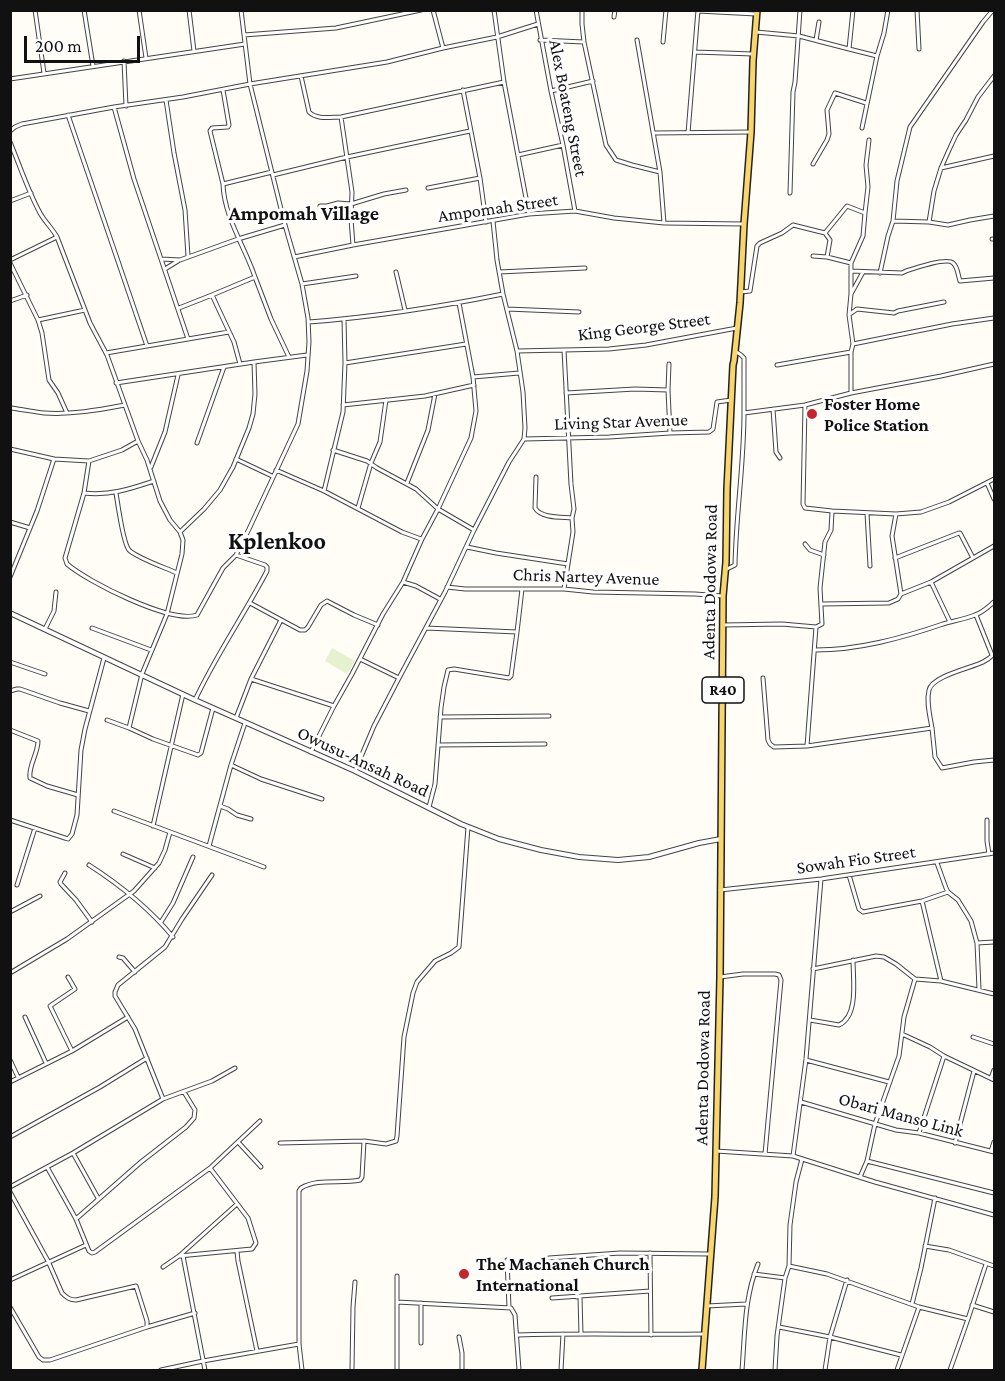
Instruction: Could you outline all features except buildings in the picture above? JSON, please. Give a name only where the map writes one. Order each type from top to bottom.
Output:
[{"type":"main road","name":"Adenta Dodowa Road","points":[[702,1371],[715,1197],[720,977],[723,596],[727,489],[757,12]]},
{"type":"street","points":[[35,10],[44,74]]},
{"type":"street","points":[[84,10],[93,66]]},
{"type":"street","points":[[139,10],[146,58]]},
{"type":"street","points":[[189,10],[194,51]]},
{"type":"street","points":[[89,461],[84,493],[65,558],[67,564],[114,592],[167,614],[190,617],[196,615],[223,568],[236,555],[298,424],[308,355],[308,322],[302,284],[250,84],[241,10]]},
{"type":"street","points":[[244,34],[336,28],[421,10]]},
{"type":"street","points":[[495,10],[504,82],[529,214]]},
{"type":"street","name":"Alex Boateng Street","points":[[536,10],[575,211]]},
{"type":"street","points":[[582,10],[584,42],[605,141],[616,160],[660,172]]},
{"type":"street","points":[[614,17],[615,10]]},
{"type":"street","points":[[663,42],[666,10]]},
{"type":"street","points":[[790,193],[793,92],[800,10]]},
{"type":"street","points":[[849,49],[853,10]]},
{"type":"street","points":[[862,128],[888,10]]},
{"type":"street","points":[[917,10],[919,49]]},
{"type":"street","points":[[880,273],[893,221],[897,181],[910,127],[993,10]]},
{"type":"street","points":[[434,11],[443,48]]},
{"type":"street","points":[[688,134],[698,11],[757,12]]},
{"type":"street","points":[[816,40],[819,22]]},
{"type":"street","points":[[10,131],[22,124],[114,107],[387,62],[497,37],[538,24]]},
{"type":"street","points":[[756,32],[799,36],[877,56]]},
{"type":"street","points":[[540,40],[584,42]]},
{"type":"street","points":[[637,40],[660,172],[664,223]]},
{"type":"street","points":[[10,79],[245,44]]},
{"type":"street","points":[[695,52],[754,54]]},
{"type":"street","points":[[124,61],[126,105]]},
{"type":"street","points":[[301,76],[310,114],[325,117],[341,117],[504,82]]},
{"type":"street","points":[[929,222],[934,191],[941,168],[956,135],[978,97],[994,76]]},
{"type":"street","points":[[551,91],[593,81]]},
{"type":"street","points":[[223,90],[229,125],[212,128],[210,131],[224,184],[226,204],[238,239],[289,357]]},
{"type":"street","points":[[463,90],[486,222]]},
{"type":"street","points":[[813,164],[829,134],[827,110],[836,93],[866,104]]},
{"type":"street","points":[[166,100],[185,210],[188,256]]},
{"type":"street","points":[[114,107],[134,179],[188,339]]},
{"type":"street","points":[[68,116],[147,346]]},
{"type":"street","points":[[341,117],[352,192],[353,244]]},
{"type":"street","points":[[224,184],[470,131]]},
{"type":"street","points":[[654,133],[751,132]]},
{"type":"street","points":[[851,393],[853,344],[849,315],[851,263],[863,236],[868,187],[869,140]]},
{"type":"street","points":[[10,142],[31,193],[57,237],[85,310],[106,353],[164,511],[180,532],[183,544],[167,614],[142,674],[129,728]]},
{"type":"street","points":[[518,155],[563,145]]},
{"type":"street","points":[[941,168],[994,156]]},
{"type":"street","points":[[428,188],[480,178]]},
{"type":"street","points":[[320,206],[338,203],[351,204],[406,190]]},
{"type":"street","points":[[10,201],[31,193]]},
{"type":"street","points":[[825,233],[847,206],[865,213]]},
{"type":"street","name":"Ampomah Street","points":[[294,257],[353,244],[529,214],[575,211],[664,223],[744,224]]},
{"type":"street","points":[[893,221],[950,225],[994,216]]},
{"type":"street","points":[[355,771],[374,726],[509,462],[524,439],[523,392],[499,272],[493,221]]},
{"type":"street","points":[[165,269],[188,256],[285,225]]},
{"type":"street","points":[[741,292],[750,291],[757,246],[793,225],[825,233],[830,240],[827,257]]},
{"type":"street","points":[[57,237],[10,262],[38,320],[49,380],[67,413]]},
{"type":"street","points":[[813,256],[851,263]]},
{"type":"street","points":[[161,259],[180,260]]},
{"type":"street","points":[[851,271],[902,273],[934,263],[950,261],[956,267],[960,281],[994,278]]},
{"type":"street","points":[[499,272],[585,268]]},
{"type":"street","points":[[396,272],[405,310]]},
{"type":"street","points":[[851,294],[863,272]]},
{"type":"street","points":[[302,284],[356,276]]},
{"type":"street","points":[[179,308],[255,277]]},
{"type":"street","points":[[308,322],[459,303],[503,294]]},
{"type":"street","points":[[10,301],[27,295]]},
{"type":"street","points":[[212,295],[237,351],[240,364]]},
{"type":"street","points":[[849,315],[856,309],[894,313],[898,310],[944,302]]},
{"type":"street","points":[[311,752],[403,582],[471,438],[476,411],[474,385],[459,303]]},
{"type":"street","points":[[507,309],[579,312]]},
{"type":"street","points":[[38,320],[85,310]]},
{"type":"street","points":[[853,344],[994,318]]},
{"type":"street","points":[[324,491],[343,405],[346,340],[344,319]]},
{"type":"street","name":"King George Street","points":[[516,351],[609,349],[646,345],[737,328]]},
{"type":"street","points":[[106,353],[229,332]]},
{"type":"street","points":[[345,363],[466,344]]},
{"type":"street","points":[[564,350],[574,509],[573,532],[564,589]]},
{"type":"street","points":[[725,570],[735,565],[736,526],[742,470],[744,358],[735,351]]},
{"type":"street","points":[[777,365],[851,352]]},
{"type":"street","points":[[116,383],[308,355]]},
{"type":"street","points":[[180,532],[220,490],[236,459],[253,414],[254,362]]},
{"type":"street","points":[[669,364],[670,433]]},
{"type":"street","points":[[744,413],[805,405],[851,393],[994,364]]},
{"type":"street","points":[[197,443],[224,367]]},
{"type":"street","points":[[472,377],[519,373]]},
{"type":"street","points":[[150,469],[165,432],[178,375]]},
{"type":"street","points":[[343,405],[416,397],[474,385]]},
{"type":"street","points":[[566,393],[668,390]]},
{"type":"street","points":[[407,483],[428,430],[435,394]]},
{"type":"street","points":[[357,508],[380,442],[386,400]]},
{"type":"street","name":"Living Star Avenue","points":[[524,439],[711,432],[717,402],[731,400]]},
{"type":"street","points":[[10,408],[42,413],[67,413],[125,405]]},
{"type":"street","points":[[805,405],[803,504],[805,508],[896,514],[923,512],[949,502],[994,479]]},
{"type":"street","points":[[773,409],[776,452],[780,458]]},
{"type":"street","points":[[10,448],[54,459],[89,461],[122,450],[138,441]]},
{"type":"street","points":[[333,450],[360,458],[407,483],[438,509],[474,530]]},
{"type":"street","points":[[10,577],[54,459]]},
{"type":"street","points":[[236,459],[273,476]]},
{"type":"street","points":[[276,470],[324,491],[402,532],[422,539]]},
{"type":"street","points":[[536,477],[534,508],[536,511],[572,518]]},
{"type":"street","points":[[84,493],[106,495],[154,481]]},
{"type":"street","points":[[987,483],[994,499]]},
{"type":"street","points":[[116,493],[125,541],[129,549],[177,573]]},
{"type":"street","points":[[723,625],[782,624],[816,627],[822,624],[820,588],[825,542],[831,530],[832,511]]},
{"type":"street","points":[[867,513],[870,566]]},
{"type":"street","points":[[896,514],[892,535],[901,594]]},
{"type":"street","points":[[10,522],[30,528]]},
{"type":"street","points":[[895,558],[959,533],[974,558]]},
{"type":"street","points":[[805,544],[810,550],[824,555]]},
{"type":"street","points":[[821,604],[889,603],[898,599],[901,594],[931,582],[994,546]]},
{"type":"street","points":[[467,547],[568,564]]},
{"type":"street","points":[[195,700],[215,659],[267,572],[265,565],[236,555]]},
{"type":"street","points":[[403,582],[440,599]]},
{"type":"street","points":[[931,582],[950,622]]},
{"type":"street","name":"Chris Nartey Avenue","points":[[447,587],[564,589],[723,596]]},
{"type":"street","points":[[429,807],[435,784],[440,717],[448,670],[509,678],[511,676],[522,589]]},
{"type":"street","points":[[45,629],[54,611],[56,592]]},
{"type":"street","points":[[250,603],[300,630],[308,627],[321,605],[327,601],[378,625]]},
{"type":"street","points":[[815,650],[855,647],[908,636],[976,615],[994,602]]},
{"type":"street","name":"Owusu-Ansah Road","points":[[10,613],[245,723],[355,771],[468,827],[500,839],[579,857],[616,860],[650,857],[721,839]]},
{"type":"street","points":[[976,615],[994,655],[982,663],[961,669],[932,684],[928,689],[929,710],[935,757],[942,768],[994,760]]},
{"type":"street","points":[[236,718],[251,679],[281,620]]},
{"type":"street","points":[[807,746],[816,627]]},
{"type":"street","points":[[92,628],[151,650]]},
{"type":"street","points":[[426,628],[517,632]]},
{"type":"street","points":[[10,820],[65,838],[72,834],[77,815],[81,750],[88,711],[104,656]]},
{"type":"street","points":[[360,659],[399,678]]},
{"type":"street","points":[[10,662],[45,674]]},
{"type":"street","points":[[763,678],[768,740],[774,747],[807,746],[932,728]]},
{"type":"street","points":[[251,679],[334,706]]},
{"type":"street","points":[[10,691],[20,689],[88,711]]},
{"type":"street","points":[[153,826],[183,694]]},
{"type":"street","points":[[107,720],[197,755],[200,754],[213,708]]},
{"type":"street","points":[[440,717],[549,716]]},
{"type":"street","points":[[209,846],[245,723]]},
{"type":"street","points":[[10,730],[38,741],[37,752],[29,774],[30,778],[47,786],[78,795]]},
{"type":"street","points":[[438,745],[544,744]]},
{"type":"street","points":[[231,765],[261,779],[322,800]]},
{"type":"street","points":[[220,806],[251,819]]},
{"type":"street","points":[[114,811],[264,867]]},
{"type":"street","points":[[987,820],[989,854]]},
{"type":"street","points":[[280,1143],[364,1141],[386,1144],[396,1141],[404,1037],[412,993],[417,982],[435,961],[459,947],[468,827]]},
{"type":"street","points":[[17,885],[35,828]]},
{"type":"street","points":[[10,974],[68,939],[130,894],[159,863],[170,832]]},
{"type":"street","name":"Sowah Fio Street","points":[[720,890],[821,879],[994,853]]},
{"type":"street","points":[[123,854],[155,868]]},
{"type":"street","points":[[160,922],[173,903],[193,857]]},
{"type":"street","points":[[937,862],[944,885],[962,905],[972,925],[977,942],[979,990]]},
{"type":"street","points":[[89,865],[130,894],[173,937]]},
{"type":"street","points":[[65,873],[61,884],[92,922]]},
{"type":"street","points":[[163,1100],[135,1029],[115,996],[115,992],[118,985],[165,948],[212,875]]},
{"type":"street","points":[[849,875],[859,909],[863,912],[922,901],[948,892]]},
{"type":"street","points":[[793,1156],[806,1059],[821,879]]},
{"type":"street","points":[[10,912],[40,896]]},
{"type":"street","points":[[922,901],[941,981]]},
{"type":"street","points":[[977,942],[994,942]]},
{"type":"street","points":[[813,969],[876,956],[884,957],[915,979],[941,981],[994,994]]},
{"type":"street","points":[[119,957],[123,958],[135,972]]},
{"type":"street","points":[[809,1020],[839,1025],[850,1017],[854,1000],[854,960]]},
{"type":"street","points":[[720,977],[775,974],[779,975],[781,980],[765,1154]]},
{"type":"street","points":[[68,977],[75,989],[50,1006],[72,1051]]},
{"type":"street","points":[[860,1177],[867,1161],[875,1124],[898,1056],[904,1017],[915,979]]},
{"type":"street","points":[[25,1017],[46,1063]]},
{"type":"street","points":[[10,1082],[72,1051],[128,1017]]},
{"type":"street","points":[[902,1034],[993,1079],[994,1070]]},
{"type":"street","points":[[973,1037],[994,1044]]},
{"type":"street","points":[[919,1133],[944,1056]]},
{"type":"street","points":[[10,1137],[147,1058]]},
{"type":"street","points":[[806,1059],[889,1082]]},
{"type":"street","points":[[10,1060],[18,1077]]},
{"type":"street","points":[[10,1186],[73,1153],[163,1100],[212,1081],[235,1068]]},
{"type":"street","points":[[956,1143],[974,1071]]},
{"type":"street","points":[[76,1219],[195,1118],[195,1110],[184,1092]]},
{"type":"street","name":"Obari Manso Link","points":[[801,1102],[896,1130],[919,1133],[993,1152]]},
{"type":"street","points":[[47,1167],[92,1253],[210,1168],[260,1121]]},
{"type":"street","points":[[302,1371],[299,1344],[299,1191],[306,1185],[360,1180],[364,1141]]},
{"type":"street","points":[[238,1142],[261,1167]]},
{"type":"street","points":[[993,1152],[994,1142]]},
{"type":"street","points":[[716,1151],[793,1156],[994,1215]]},
{"type":"street","points":[[73,1153],[99,1199]]},
{"type":"street","points":[[775,1371],[785,1278],[789,1266],[790,1225],[802,1159]]},
{"type":"street","points":[[867,1161],[994,1193]]},
{"type":"street","points":[[181,1256],[252,1249],[256,1243],[248,1218],[210,1168]]},
{"type":"street","points":[[10,1192],[48,1261],[62,1293],[70,1300],[76,1300],[136,1286],[147,1327]]},
{"type":"street","points":[[912,1304],[935,1198]]},
{"type":"street","points":[[163,1267],[181,1256],[237,1204]]},
{"type":"street","points":[[10,1280],[86,1245]]},
{"type":"street","points":[[925,1246],[949,1250],[994,1266]]},
{"type":"street","points":[[237,1251],[257,1351]]},
{"type":"street","points":[[549,1258],[620,1253],[710,1254]]},
{"type":"street","points":[[650,1253],[651,1335]]},
{"type":"street","points":[[181,1256],[195,1313],[205,1371]]},
{"type":"street","points":[[507,1260],[509,1307]]},
{"type":"street","points":[[950,1371],[987,1263]]},
{"type":"street","points":[[742,1371],[746,1304],[758,1264]]},
{"type":"street","points":[[789,1266],[827,1274],[919,1307],[968,1319]]},
{"type":"street","points":[[754,1274],[785,1278]]},
{"type":"street","points":[[397,1276],[398,1371]]},
{"type":"street","points":[[577,1280],[581,1334]]},
{"type":"street","points":[[825,1371],[830,1337],[846,1280]]},
{"type":"street","points":[[352,1371],[355,1282]]},
{"type":"street","points":[[552,1298],[650,1291]]},
{"type":"street","points":[[397,1302],[509,1307],[515,1315],[519,1371]]},
{"type":"street","points":[[421,1303],[421,1343]]},
{"type":"street","points":[[707,1306],[746,1304]]},
{"type":"street","points":[[972,1305],[994,1312]]},
{"type":"street","points":[[897,1371],[919,1307]]},
{"type":"street","points":[[10,1308],[39,1357],[44,1360],[195,1313]]},
{"type":"street","points":[[779,1327],[901,1355]]},
{"type":"street","points":[[561,1371],[563,1334]]},
{"type":"street","points":[[518,1335],[705,1334]]},
{"type":"street","points":[[459,1337],[462,1371]]},
{"type":"street","points":[[161,1371],[299,1344]]},
{"type":"green space","points":[[332,648],[355,661],[347,674],[325,661]]},
{"type":"place","name":"Foster Home Police Station","points":[[812,414]]},
{"type":"place","name":"The Machaneh Church International","points":[[464,1274]]},
{"type":"district","name":"Ampomah Village","points":[[304,214]]},
{"type":"district","name":"Kplenkoo","points":[[277,542]]}]
